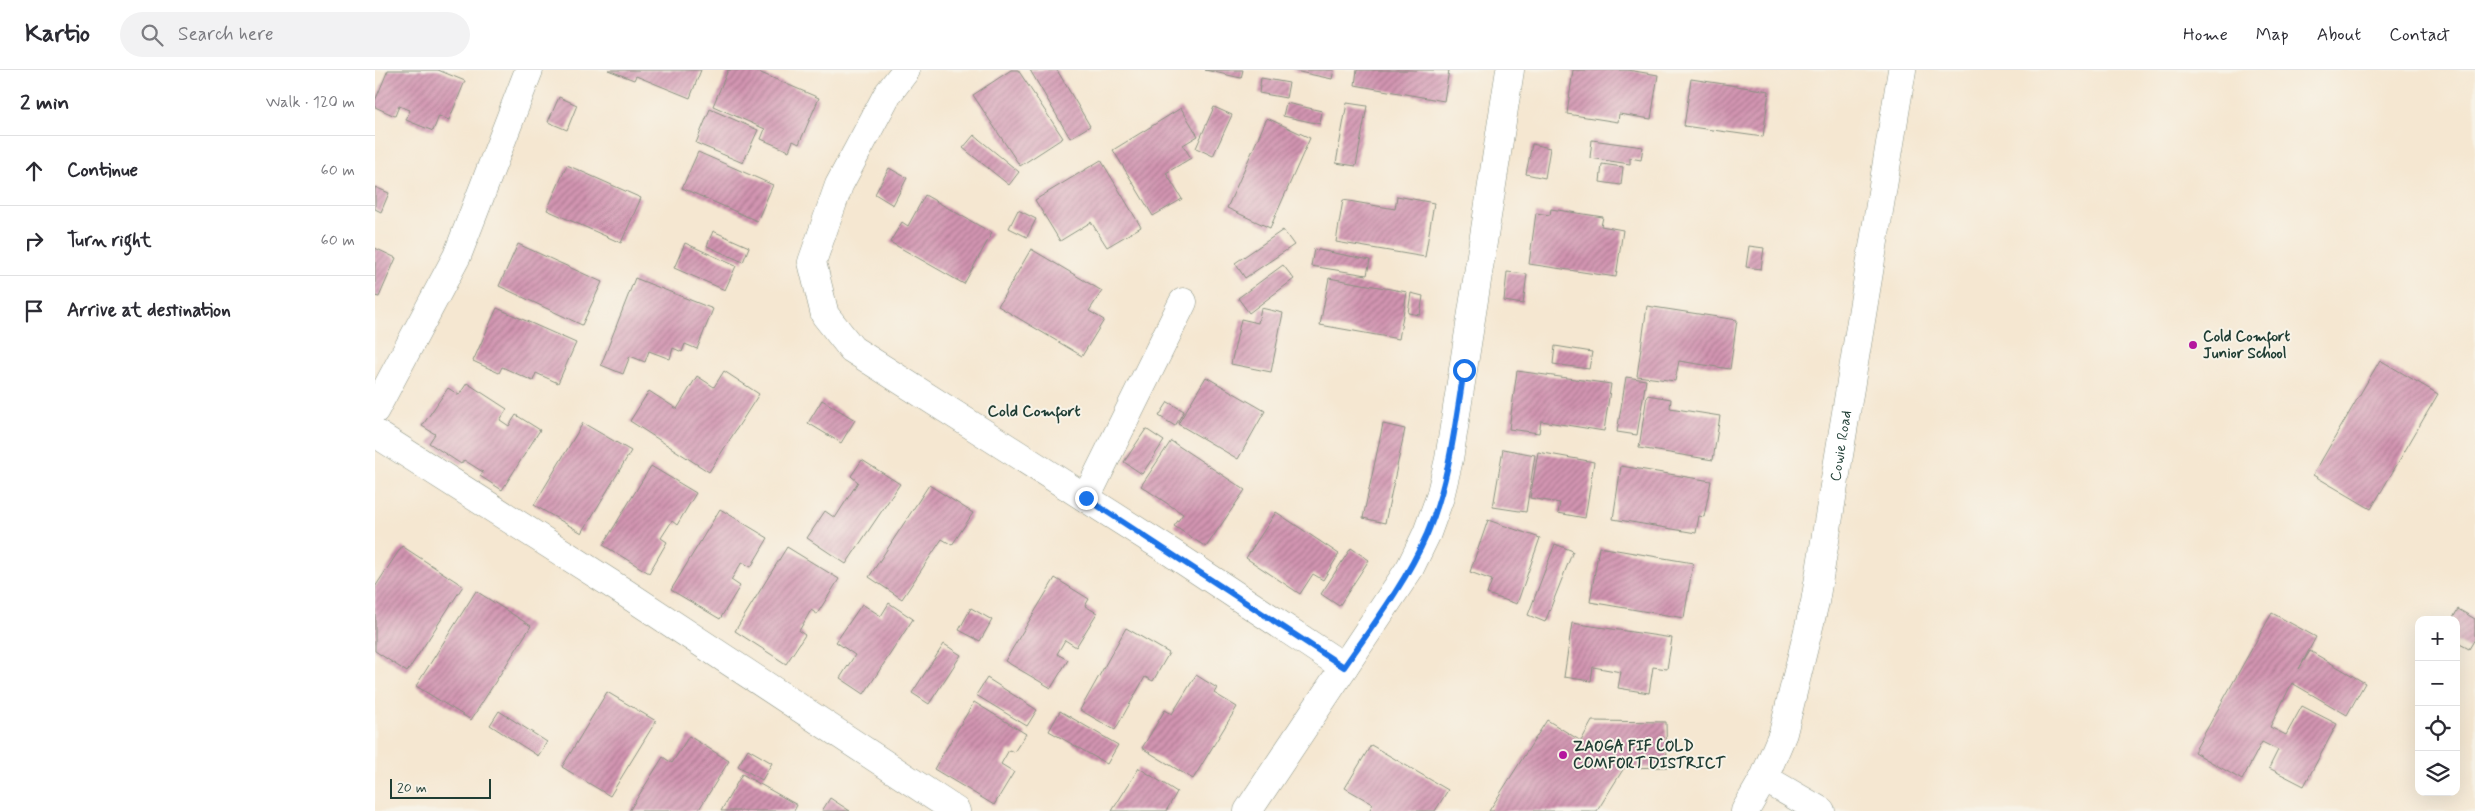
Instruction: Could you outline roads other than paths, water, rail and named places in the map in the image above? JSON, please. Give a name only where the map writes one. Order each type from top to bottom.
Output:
[{"type":"street","points":[[375,410],[457,256],[529,70]]},
{"type":"street","points":[[905,70],[887,95],[839,185],[812,262],[825,315],[852,348],[1344,667]]},
{"type":"street","points":[[1248,811],[1391,600],[1410,568],[1427,533],[1440,497],[1449,459],[1511,70]]},
{"type":"street","name":"Cowie Road","points":[[1745,811],[1763,778],[1783,733],[1815,602],[1902,70]]},
{"type":"street","points":[[1086,498],[1183,302]]},
{"type":"street","points":[[375,433],[632,598],[956,811]]},
{"type":"street","points":[[1763,778],[1821,811]]},
{"type":"place","name":"Cold Comfort Junior School","points":[[2193,345]]},
{"type":"place","name":"ZAOGA FIF COLD COMFORT DISTRICT","points":[[1563,755]]},
{"type":"district","name":"Cold Comfort","points":[[1034,410]]}]
